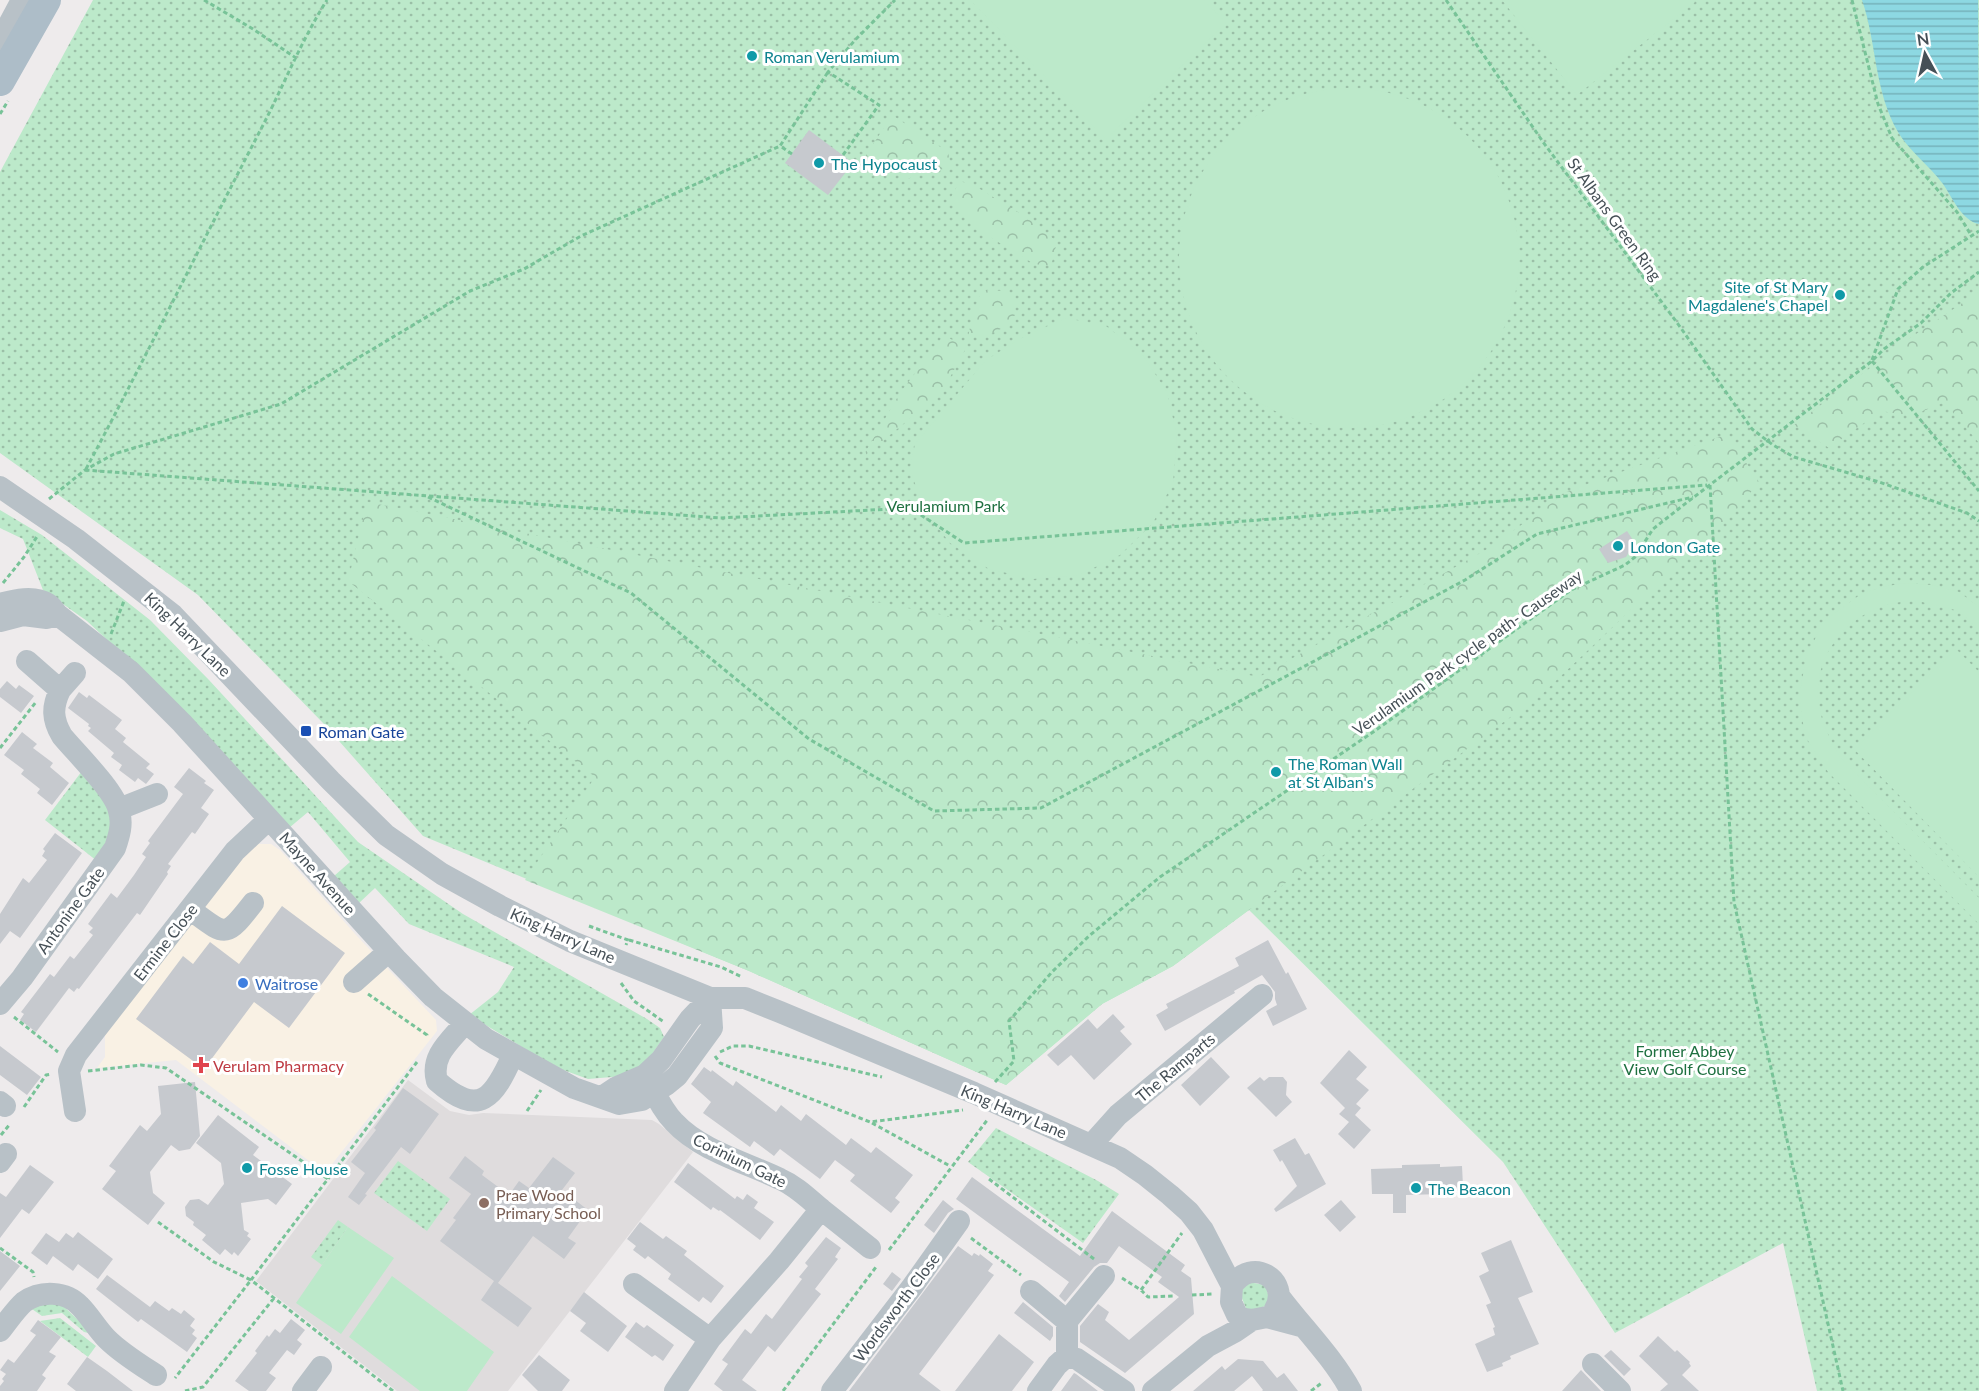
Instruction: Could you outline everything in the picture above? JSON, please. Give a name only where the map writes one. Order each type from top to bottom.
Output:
[{"type":"main road","points":[[0,81],[46,0]]},
{"type":"street","points":[[0,41],[22,0]]},
{"type":"street","name":"King Harry Lane","points":[[0,487],[84,545],[173,615],[386,835],[442,874],[500,906],[570,940],[710,998],[745,998],[980,1102],[1092,1144],[1128,1164],[1170,1195],[1189,1212],[1210,1241],[1255,1271]]},
{"type":"street","name":"Mayne Avenue","points":[[0,604],[22,599],[48,604],[58,615],[131,672],[182,723],[433,997],[465,1023],[513,1055],[574,1088],[602,1097],[617,1087],[650,1084],[677,1076],[712,1028],[710,998]]},
{"type":"street","points":[[0,621],[23,615],[47,618],[58,615]]},
{"type":"street","points":[[27,661],[68,682],[54,709],[56,726],[108,791],[119,809],[157,794]]},
{"type":"street","name":"Antonine Gate","points":[[4,1009],[22,978],[115,848],[120,835],[119,809]]},
{"type":"street","name":"Ermine Close","points":[[69,1071],[76,1055],[235,851],[269,819]]},
{"type":"street","points":[[190,910],[218,930],[225,930],[235,927],[253,903]]},
{"type":"street","points":[[354,982],[389,951]]},
{"type":"street","name":"The Ramparts","points":[[1092,1144],[1118,1115],[1262,994]]},
{"type":"street","name":"Mayne Avenue","points":[[650,1084],[661,1060],[690,1019],[710,998]]},
{"type":"street","points":[[465,1023],[438,1056],[435,1064],[437,1081],[449,1092],[470,1101],[478,1101],[491,1095],[502,1080],[513,1055]]},
{"type":"street","points":[[69,1071],[75,1111]]},
{"type":"street","name":"Corinium Gate","points":[[650,1084],[673,1122],[702,1144],[782,1179],[870,1248]]},
{"type":"street","points":[[675,1391],[710,1339],[779,1261],[821,1209]]},
{"type":"street","name":"Wordsworth Close","points":[[832,1391],[957,1224]]},
{"type":"street","name":"King Harry Lane","points":[[1210,1241],[1223,1291],[1238,1315],[1244,1319],[1260,1318],[1302,1326]]},
{"type":"street","points":[[1038,1391],[1057,1365],[1067,1356],[1067,1321],[1106,1271]]},
{"type":"street","points":[[1208,1346],[1220,1323],[1223,1291],[1241,1275],[1255,1271],[1265,1274],[1272,1279],[1279,1296],[1338,1369],[1350,1391]]},
{"type":"street","points":[[634,1284],[710,1339]]},
{"type":"street","points":[[1031,1291],[1067,1321]]},
{"type":"street","points":[[0,1331],[17,1308],[27,1300],[49,1293],[68,1296],[79,1305],[104,1336],[120,1351],[163,1380]]},
{"type":"street","points":[[1153,1391],[1208,1346],[1274,1311],[1279,1296]]},
{"type":"street","points":[[1067,1356],[1077,1359],[1124,1391]]},
{"type":"street","points":[[1593,1364],[1631,1390]]},
{"type":"street","points":[[303,1391],[321,1367]]},
{"type":"path","points":[[204,0],[296,58]]},
{"type":"path","points":[[85,470],[130,387],[315,19],[327,0]]},
{"type":"path","points":[[47,501],[85,470],[114,454],[281,404],[470,291],[524,269],[581,236],[780,146],[828,72],[855,39],[895,0]]},
{"type":"path","name":"St Albans Green Ring","points":[[1446,0],[1543,142],[1752,429],[1794,457],[1879,482],[1967,513],[1979,521]]},
{"type":"path","points":[[1852,0],[1878,104],[1892,138],[1957,212],[1971,235]]},
{"type":"path","points":[[828,72],[879,105],[843,155]]},
{"type":"path","points":[[780,146],[792,154]]},
{"type":"path","points":[[1979,231],[1923,267],[1898,289],[1872,361],[1979,491]]},
{"type":"path","name":"Verulamium Park cycle path- Causeway","points":[[980,1102],[1014,1061],[1009,1022],[1052,972],[1112,915],[1160,877],[1376,730],[1571,590],[1625,565],[1635,557],[1653,529],[1872,361],[1884,349],[1921,323],[1951,293],[1979,272]]},
{"type":"path","points":[[85,470],[720,518],[910,508],[964,543],[1710,485],[1734,902],[1843,1391]]},
{"type":"path","points":[[425,496],[631,593],[809,739],[934,811],[1041,808],[1465,580],[1537,534],[1695,496]]},
{"type":"path","points":[[0,586],[24,557],[42,529]]},
{"type":"path","points":[[0,748],[44,691],[68,682]]},
{"type":"path","points":[[628,940],[721,967],[746,980]]},
{"type":"path","points":[[354,982],[427,1035],[425,1045]]},
{"type":"path","points":[[633,1001],[650,1011],[680,1035]]},
{"type":"path","points":[[4,1009],[62,1055],[69,1071]]},
{"type":"path","points":[[883,1078],[749,1046],[733,1046],[714,1054],[720,1063],[870,1122],[950,1166]]},
{"type":"path","points":[[163,1380],[251,1280],[418,1061]]},
{"type":"path","points":[[3,1158],[2,1135],[11,1108],[46,1075],[141,1065],[166,1068],[328,1179]]},
{"type":"path","points":[[527,1111],[543,1087]]},
{"type":"path","points":[[870,1122],[980,1102]]},
{"type":"path","points":[[989,1179],[1106,1271],[1141,1290],[1148,1297],[1174,1296]]},
{"type":"path","points":[[158,1222],[214,1262],[251,1280],[393,1391]]},
{"type":"path","points":[[957,1224],[1029,1281],[1031,1291]]},
{"type":"path","points":[[1141,1290],[1186,1228]]},
{"type":"path","points":[[0,1248],[33,1272],[38,1295]]},
{"type":"path","points":[[1192,1295],[1223,1291]]},
{"type":"path","points":[[1220,1323],[1211,1318],[1223,1291]]},
{"type":"path","points":[[185,1391],[203,1387],[274,1298]]},
{"type":"path","points":[[1311,1391],[1327,1379]]},
{"type":"shaded area","points":[[256,844],[271,844],[280,850],[436,1020],[437,1031],[325,1173],[176,1060],[97,1068],[105,1057],[105,1033],[247,850]]},
{"type":"shaded area","name":"Prae Wood Primary School","points":[[408,1080],[450,1111],[469,1115],[483,1113],[652,1120],[693,1152],[508,1391],[397,1391],[256,1281]]},
{"type":"green space","name":"Verulamium Park","points":[[93,0],[1979,0],[1979,1391],[1817,1391],[1783,1243],[1615,1333],[1503,1162],[1249,910],[1173,966],[1102,1004],[1006,1085],[749,971],[423,836],[324,724],[198,595],[0,453],[0,172]]},
{"type":"green space","points":[[970,0],[1204,0],[1226,23],[1106,139]]},
{"type":"green space","points":[[1502,0],[1693,0],[1695,2],[1577,95]]},
{"type":"green space","points":[[1349,88],[1398,95],[1429,108],[1457,126],[1481,150],[1499,178],[1512,209],[1519,258],[1512,307],[1499,338],[1481,366],[1457,390],[1429,408],[1398,421],[1349,428],[1300,421],[1269,408],[1241,390],[1217,366],[1199,338],[1186,307],[1179,258],[1186,209],[1199,178],[1217,150],[1241,126],[1269,108],[1300,95]]},
{"type":"green space","points":[[892,115],[948,152],[951,168],[929,171],[907,179],[865,157]]},
{"type":"green space","points":[[960,181],[975,186],[1031,220],[1057,242],[1051,266],[1034,264],[990,237],[950,199]]},
{"type":"green space","points":[[982,290],[1005,291],[1013,301],[1015,315],[1000,330],[983,336],[968,337],[973,313]]},
{"type":"green space","points":[[1979,292],[1979,443],[1944,402],[1912,416],[1881,411],[1829,448],[1794,425],[1910,338]]},
{"type":"green space","points":[[1066,318],[1106,326],[1142,354],[1167,392],[1177,436],[1173,482],[1153,523],[1120,555],[1079,575],[1033,579],[989,569],[950,543],[924,510],[910,469],[915,444],[986,360],[1025,336]]},
{"type":"green space","points":[[944,335],[966,348],[942,392],[862,458],[900,393]]},
{"type":"green space","points":[[1727,434],[1759,482],[1738,508],[1543,693],[1173,966],[1102,1004],[1006,1085],[749,971],[525,880],[595,777],[348,581],[367,502],[1259,677],[1491,547],[1568,491]]},
{"type":"green space","points":[[0,510],[42,535],[150,620],[209,680],[358,842],[463,914],[660,1028],[664,1037],[643,1067],[624,1076],[588,1079],[555,1067],[469,1015],[498,992],[514,967],[409,924],[375,888],[358,904],[334,876],[350,862],[308,812],[289,828],[157,687],[87,621],[43,590],[23,539],[0,528]]},
{"type":"green space","points":[[1905,583],[1932,585],[1959,592],[1979,607],[1979,631],[1957,611],[1922,602],[1896,603],[1863,615],[1837,638],[1828,653],[1821,670],[1818,688],[1819,706],[1827,733],[1840,757],[1979,898],[1979,924],[1828,772],[1805,736],[1799,697],[1806,658],[1823,622],[1861,594]]},
{"type":"green space","points":[[1956,649],[1979,672],[1979,877],[1854,749]]},
{"type":"green space","points":[[82,771],[108,804],[112,829],[97,861],[45,820]]},
{"type":"green space","points":[[996,1128],[1119,1194],[1083,1243],[968,1162]]},
{"type":"green space","points":[[398,1161],[450,1199],[427,1231],[374,1193]]},
{"type":"green space","points":[[338,1220],[348,1227],[322,1265],[311,1257]]},
{"type":"green space","points":[[348,1227],[394,1258],[341,1334],[296,1303]]},
{"type":"green space","points":[[392,1276],[494,1352],[467,1391],[420,1391],[349,1337]]},
{"type":"green space","points":[[1248,1282],[1266,1285],[1270,1304],[1248,1313],[1239,1291]]},
{"type":"green space","points":[[59,1302],[93,1334],[84,1332],[62,1313],[42,1316],[29,1307]]},
{"type":"green space","points":[[60,1318],[96,1346],[88,1357],[40,1321]]},
{"type":"water","points":[[1862,0],[1978,0],[1979,224],[1967,218],[1938,177],[1908,146],[1898,132],[1884,100]]},
{"type":"building","name":"The Hypocaust","points":[[809,130],[853,163],[828,195],[785,163]]},
{"type":"building","name":"London Gate","points":[[1627,531],[1635,543],[1626,557],[1608,563],[1599,549]]},
{"type":"building","points":[[7,681],[16,689],[19,685],[34,696],[21,713],[0,697],[0,689]]},
{"type":"building","points":[[79,692],[87,698],[89,695],[122,720],[115,729],[126,738],[123,742],[150,764],[146,768],[154,774],[146,784],[138,778],[135,782],[119,770],[122,765],[111,757],[114,753],[88,731],[91,728],[89,724],[68,708]]},
{"type":"building","points":[[22,732],[37,744],[33,748],[53,763],[50,767],[69,783],[52,805],[37,793],[40,789],[21,774],[24,770],[4,755]]},
{"type":"building","points":[[189,768],[214,790],[201,808],[209,814],[195,834],[192,832],[168,864],[171,866],[168,874],[140,915],[137,913],[79,989],[77,988],[74,992],[69,988],[36,1032],[20,1020],[24,1014],[21,1012],[50,974],[54,977],[70,956],[74,959],[93,935],[89,932],[93,928],[88,924],[111,893],[117,898],[146,857],[142,854],[150,843],[148,841],[183,794],[174,787]]},
{"type":"building","points":[[55,833],[82,853],[20,938],[10,931],[0,944],[0,914],[23,878],[29,883],[47,860],[42,856],[45,851],[43,849]]},
{"type":"building","name":"Waitrose","points":[[282,906],[345,953],[289,1028],[254,1002],[204,1069],[136,1019],[183,956],[193,964],[210,942],[239,964]]},
{"type":"building","points":[[1268,940],[1307,1009],[1273,1026],[1266,1011],[1277,1005],[1275,992],[1262,975],[1234,991],[1235,993],[1165,1031],[1156,1015],[1168,1008],[1166,1004],[1239,966],[1235,958]]},
{"type":"building","points":[[1113,1014],[1125,1027],[1120,1031],[1132,1044],[1094,1080],[1071,1055],[1058,1066],[1047,1055],[1088,1019],[1097,1029]]},
{"type":"building","points":[[0,1046],[41,1077],[27,1095],[0,1075]]},
{"type":"building","points":[[1349,1050],[1367,1067],[1356,1079],[1369,1090],[1356,1104],[1361,1108],[1355,1115],[1371,1130],[1354,1149],[1338,1134],[1349,1122],[1339,1114],[1345,1108],[1320,1083]]},
{"type":"building","points":[[1211,1057],[1230,1077],[1200,1106],[1181,1085]]},
{"type":"building","points":[[704,1067],[711,1072],[712,1070],[733,1086],[736,1081],[776,1112],[781,1105],[801,1121],[806,1114],[846,1145],[851,1138],[871,1153],[876,1147],[913,1175],[895,1198],[900,1202],[891,1213],[850,1181],[855,1175],[835,1160],[820,1179],[780,1149],[774,1156],[754,1141],[750,1147],[703,1113],[711,1102],[691,1084]]},
{"type":"building","points":[[1260,1077],[1264,1081],[1269,1077],[1283,1077],[1287,1082],[1286,1095],[1292,1102],[1276,1117],[1247,1088]]},
{"type":"building","points":[[195,1082],[200,1136],[190,1149],[179,1151],[171,1145],[150,1172],[153,1193],[165,1203],[148,1225],[102,1189],[116,1171],[109,1166],[140,1125],[147,1131],[161,1114],[158,1086]]},
{"type":"building","points":[[403,1088],[439,1114],[410,1154],[401,1147],[359,1205],[348,1197],[365,1173],[351,1162],[376,1130],[374,1128]]},
{"type":"building","points":[[218,1115],[259,1147],[253,1155],[292,1184],[276,1205],[268,1199],[241,1203],[244,1230],[249,1233],[247,1236],[251,1239],[238,1256],[234,1252],[232,1255],[225,1249],[220,1255],[202,1240],[206,1235],[186,1216],[185,1207],[190,1200],[199,1199],[208,1205],[224,1184],[221,1163],[196,1143]]},
{"type":"building","points":[[1295,1138],[1305,1155],[1309,1153],[1326,1184],[1276,1212],[1274,1209],[1297,1186],[1282,1160],[1280,1162],[1273,1150]]},
{"type":"building","points":[[465,1156],[484,1171],[482,1175],[509,1195],[519,1181],[529,1188],[553,1157],[575,1173],[562,1190],[588,1210],[568,1238],[576,1243],[564,1259],[533,1236],[498,1283],[532,1308],[518,1327],[481,1300],[494,1281],[440,1241],[456,1220],[453,1218],[471,1194],[449,1178]]},
{"type":"building","points":[[688,1163],[735,1199],[737,1196],[743,1200],[747,1194],[758,1202],[754,1208],[774,1222],[760,1240],[720,1210],[713,1207],[711,1210],[674,1182]]},
{"type":"building","name":"The Beacon","points":[[1440,1164],[1440,1167],[1462,1166],[1463,1186],[1460,1186],[1460,1191],[1406,1195],[1406,1213],[1393,1213],[1393,1194],[1372,1194],[1371,1169]]},
{"type":"building","points":[[30,1165],[54,1182],[29,1214],[22,1209],[0,1238],[0,1193],[6,1197]]},
{"type":"building","points":[[972,1177],[1080,1256],[1112,1211],[1185,1265],[1181,1271],[1191,1278],[1194,1314],[1125,1373],[1080,1342],[1080,1326],[1098,1304],[1109,1312],[1105,1320],[1129,1340],[1179,1297],[1158,1282],[1162,1277],[1119,1246],[1107,1263],[1100,1263],[1094,1267],[1065,1302],[1059,1296],[1069,1282],[956,1199]]},
{"type":"building","points":[[943,1200],[954,1209],[948,1213],[934,1233],[924,1225]]},
{"type":"building","points":[[1341,1200],[1356,1217],[1340,1232],[1324,1215]]},
{"type":"building","points":[[640,1222],[663,1239],[666,1236],[687,1251],[684,1255],[724,1286],[711,1303],[703,1297],[699,1302],[668,1279],[671,1274],[648,1256],[645,1259],[633,1250],[636,1246],[627,1239]]},
{"type":"building","points":[[78,1232],[113,1259],[98,1279],[78,1264],[73,1271],[53,1256],[47,1265],[31,1253],[46,1233],[59,1242],[66,1233],[73,1238]]},
{"type":"building","points":[[826,1237],[841,1248],[835,1257],[838,1259],[815,1289],[821,1294],[775,1352],[768,1346],[742,1380],[757,1391],[723,1391],[714,1384],[728,1364],[722,1360],[745,1329],[751,1334],[766,1314],[772,1319],[802,1279],[799,1277],[808,1266],[805,1263]]},
{"type":"building","points":[[1511,1240],[1533,1292],[1518,1298],[1539,1344],[1510,1356],[1511,1359],[1502,1363],[1503,1366],[1487,1372],[1475,1344],[1495,1335],[1493,1328],[1495,1327],[1486,1305],[1491,1303],[1479,1276],[1489,1271],[1481,1253]]},
{"type":"building","points":[[958,1246],[972,1256],[974,1253],[979,1256],[980,1254],[993,1264],[988,1271],[994,1275],[919,1374],[941,1391],[849,1391]]},
{"type":"building","points":[[0,1251],[20,1266],[0,1291]]},
{"type":"building","points":[[892,1272],[901,1279],[892,1291],[883,1284]]},
{"type":"building","points":[[107,1275],[150,1307],[155,1301],[169,1311],[172,1308],[181,1314],[184,1310],[195,1319],[190,1326],[195,1330],[192,1334],[197,1338],[187,1352],[141,1319],[138,1322],[96,1289]]},
{"type":"building","points":[[584,1292],[627,1326],[608,1352],[580,1331],[586,1323],[570,1311]]},
{"type":"building","points":[[1023,1302],[1053,1327],[1053,1336],[1050,1341],[1014,1313]]},
{"type":"building","points":[[291,1319],[305,1330],[297,1340],[302,1344],[294,1355],[287,1350],[269,1373],[276,1378],[266,1391],[249,1391],[235,1381],[257,1353],[255,1351],[267,1335],[269,1337],[275,1329],[280,1333]]},
{"type":"building","points":[[38,1320],[61,1337],[49,1352],[56,1356],[42,1375],[46,1378],[37,1391],[0,1391],[0,1386],[4,1381],[2,1379],[6,1374],[0,1370],[8,1359],[14,1363],[36,1335],[30,1331]]},
{"type":"building","points":[[636,1322],[644,1328],[647,1325],[674,1345],[663,1361],[655,1355],[652,1357],[625,1337]]},
{"type":"building","points":[[999,1334],[1034,1362],[1012,1391],[955,1391]]},
{"type":"building","points":[[1658,1336],[1690,1362],[1691,1366],[1682,1375],[1699,1391],[1660,1391],[1668,1384],[1639,1356]]},
{"type":"building","points":[[1611,1350],[1631,1369],[1624,1376],[1604,1356]]},
{"type":"building","points":[[539,1355],[570,1380],[562,1391],[538,1391],[522,1375]]},
{"type":"building","points":[[87,1357],[133,1391],[76,1391],[67,1384]]},
{"type":"building","points":[[1238,1359],[1263,1361],[1277,1378],[1284,1373],[1298,1391],[1262,1391],[1252,1376],[1234,1391],[1193,1391],[1222,1366],[1225,1370]]},
{"type":"building","points":[[1581,1370],[1601,1391],[1562,1391]]},
{"type":"building","points":[[1074,1373],[1076,1374],[1098,1391],[1061,1391]]},
{"type":"place","name":"Roman Verulamium","points":[[752,56]]},
{"type":"place","name":"The Hypocaust","points":[[819,163]]},
{"type":"place","name":"Site of St Mary Magdalene's Chapel","points":[[1840,295]]},
{"type":"place","name":"London Gate","points":[[1618,546]]},
{"type":"place","name":"Roman Gate","points":[[306,731]]},
{"type":"place","name":"The Roman Wall at St Alban's","points":[[1276,772]]},
{"type":"place","name":"Waitrose","points":[[243,983]]},
{"type":"place","name":"Verulam Pharmacy","points":[[201,1065]]},
{"type":"place","name":"Fosse House","points":[[247,1168]]},
{"type":"place","name":"The Beacon","points":[[1416,1188]]},
{"type":"place","name":"Prae Wood Primary School","points":[[484,1203]]},
{"type":"park label","name":"Former Abbey View Golf Course","points":[[1685,1059]]}]
